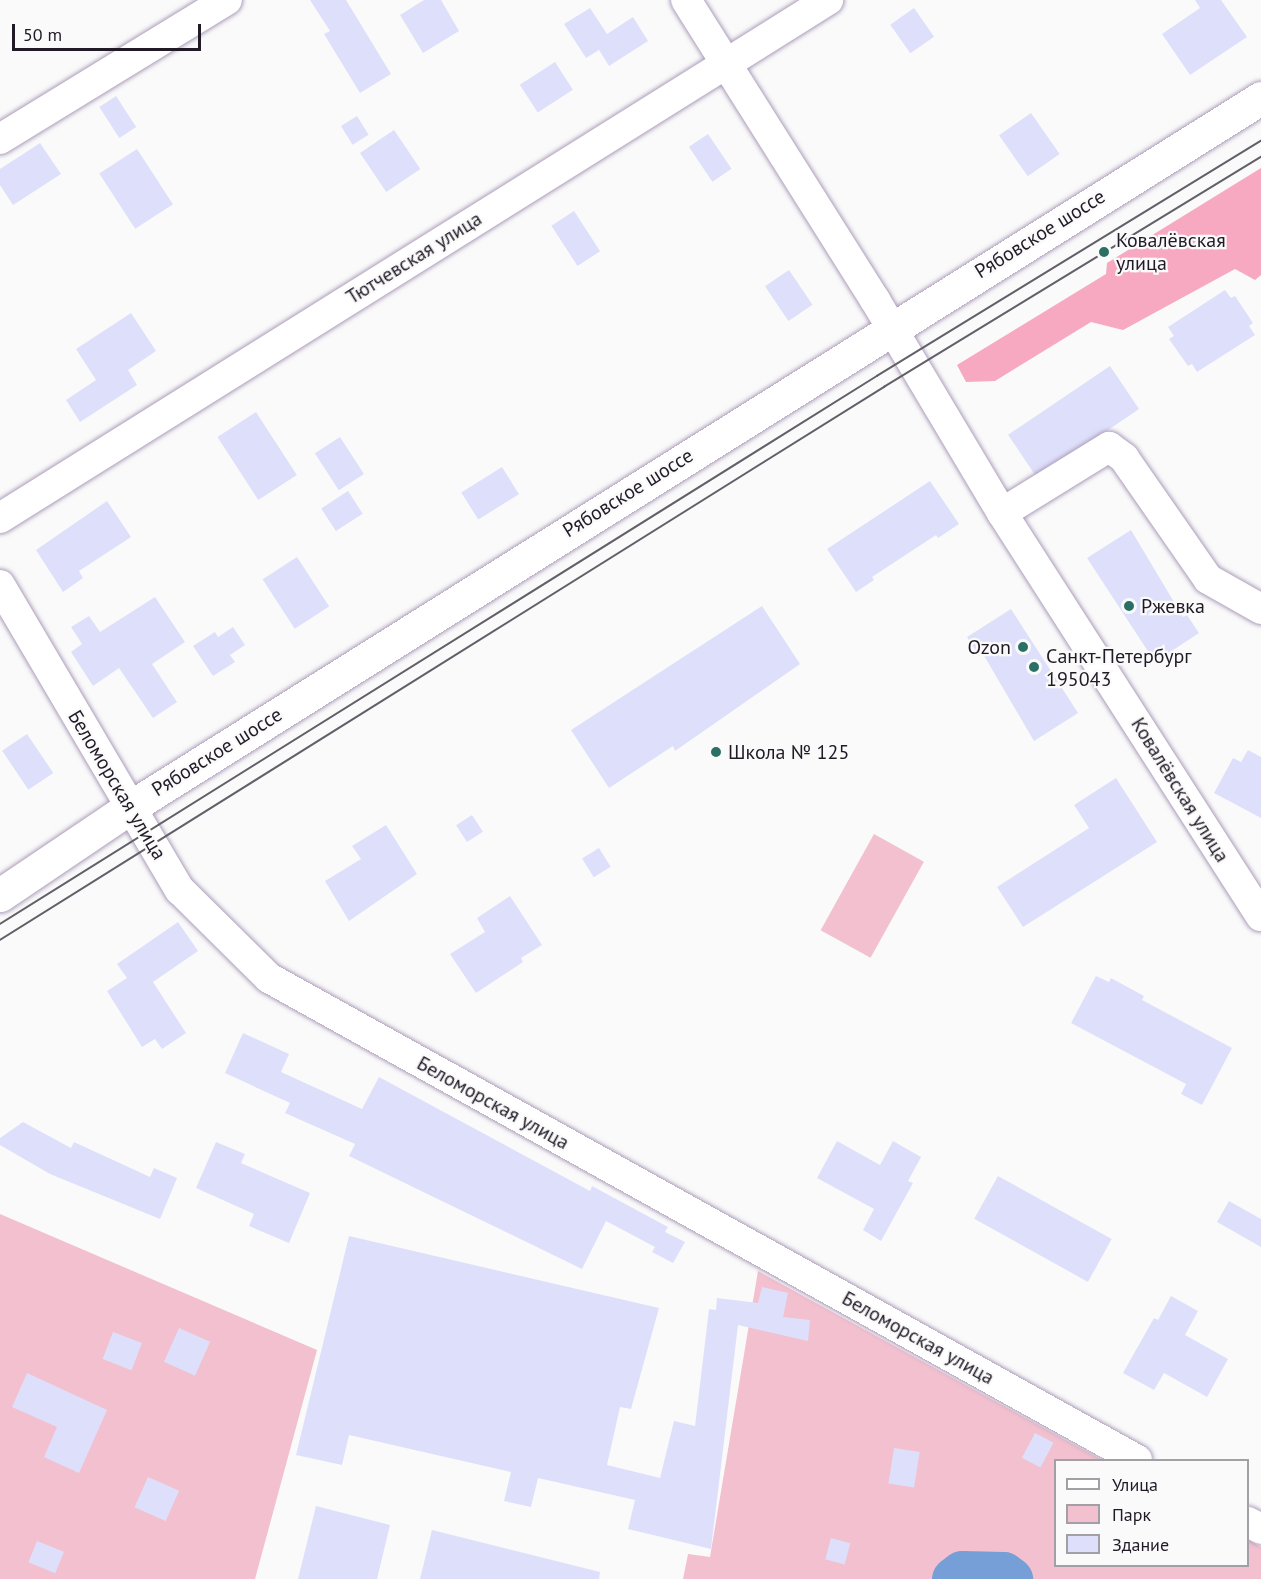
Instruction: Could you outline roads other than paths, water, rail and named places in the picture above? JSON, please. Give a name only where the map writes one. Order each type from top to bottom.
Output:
[{"type":"main road","name":"Рябовское шоссе","points":[[0,895],[129,808],[891,327],[1261,98]]},
{"type":"street","points":[[0,139],[227,0]]},
{"type":"street","name":"Ковалёвская улица","points":[[686,0],[891,327],[1002,513],[1261,916]]},
{"type":"street","name":"Тютчевская улица","points":[[0,518],[828,0]]},
{"type":"street","points":[[1002,513],[1109,447],[1124,458],[1208,579],[1261,609]]},
{"type":"street","name":"Беломорская улица","points":[[0,585],[129,808],[180,890],[270,978],[1133,1459]]},
{"type":"waterway","points":[[954,1579],[962,1573],[1003,1574],[1010,1579]]},
{"type":"tram line","points":[[0,924],[877,376],[1261,141]]},
{"type":"tram line","points":[[0,940],[884,387],[1261,157]]},
{"type":"place","name":"Ковалёвская улица","points":[[1104,252]]},
{"type":"place","name":"Ржевка","points":[[1129,606]]},
{"type":"place","name":"Ozon","points":[[1023,647]]},
{"type":"place","name":"Санкт-Петербург 195043","points":[[1034,667]]},
{"type":"place","name":"Школа № 125","points":[[716,752]]}]
